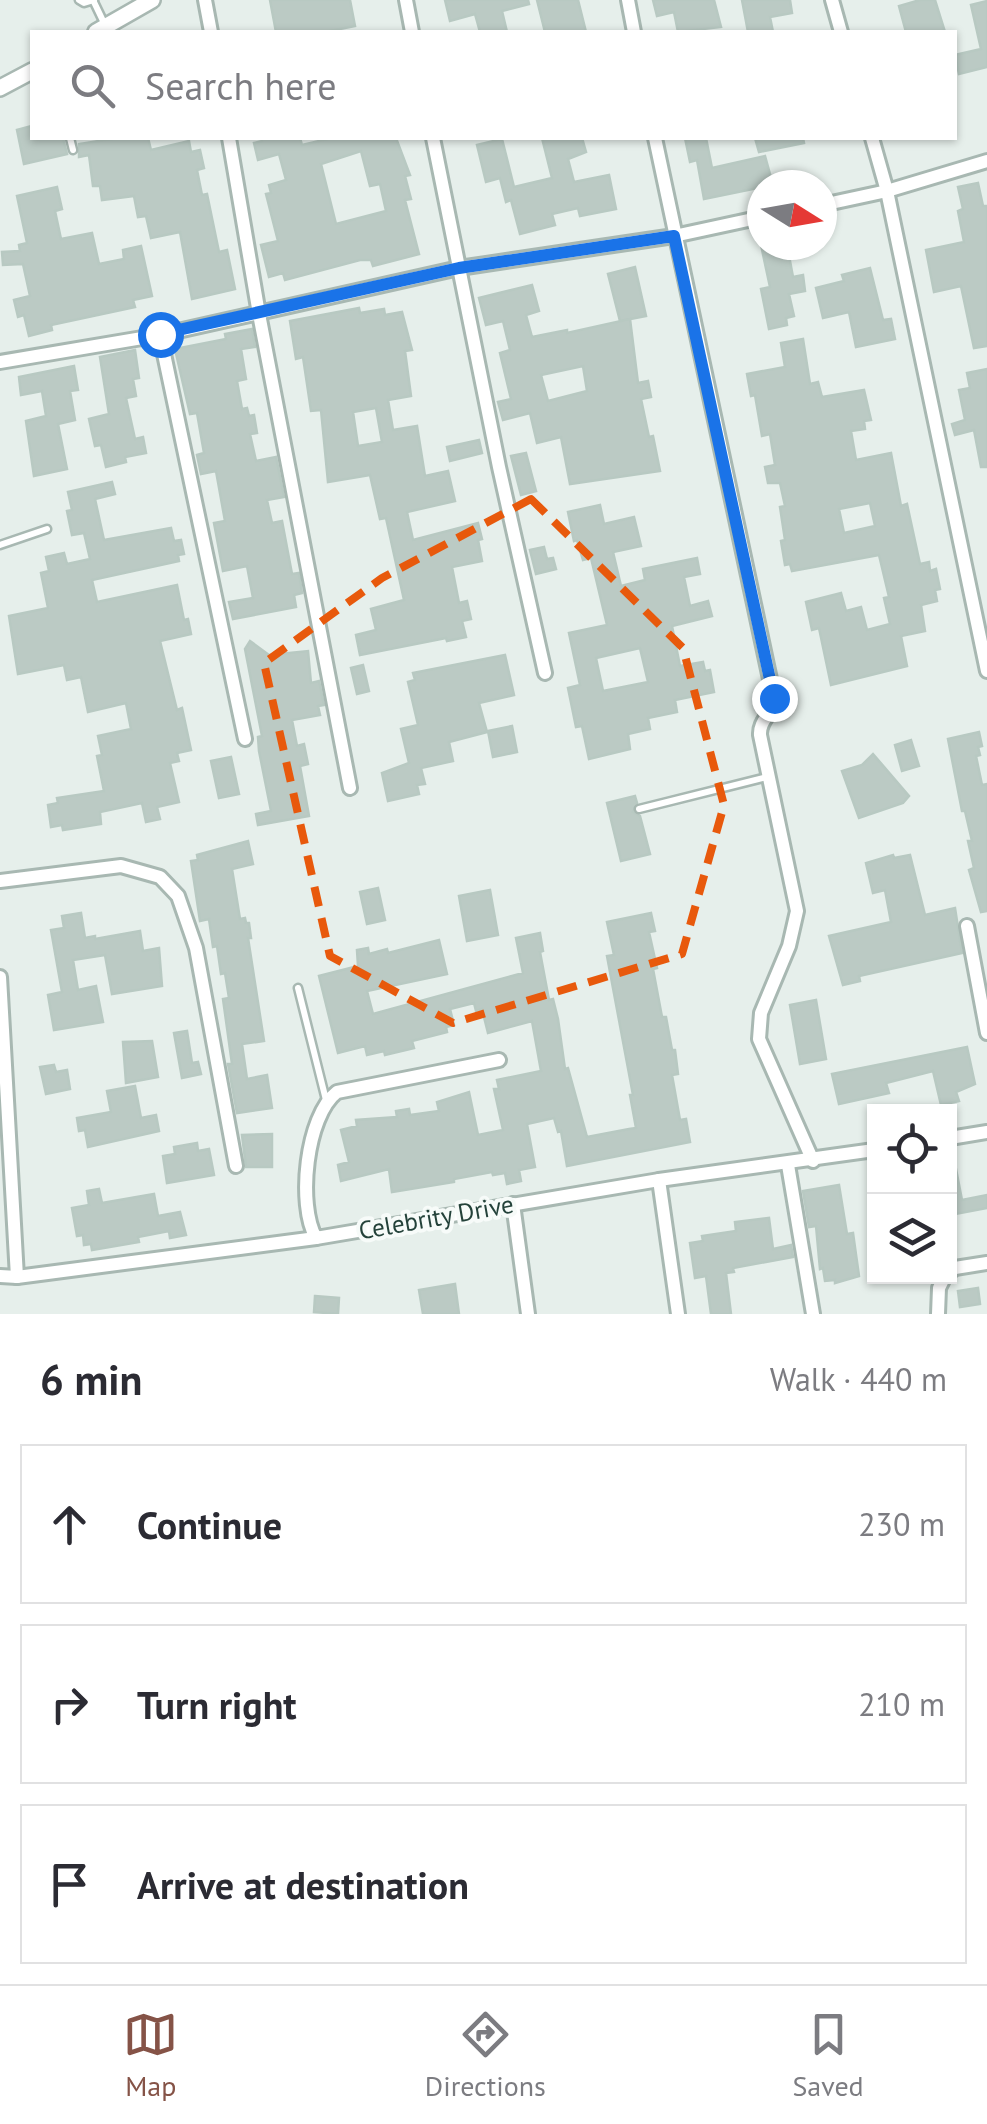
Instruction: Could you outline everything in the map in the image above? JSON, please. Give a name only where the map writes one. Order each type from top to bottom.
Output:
[{"type":"street","points":[[100,29],[152,0]]},
{"type":"street","points":[[205,0],[211,30]]},
{"type":"street","points":[[406,0],[412,30]]},
{"type":"street","points":[[628,0],[634,30]]},
{"type":"street","points":[[832,0],[840,30]]},
{"type":"street","points":[[0,88],[30,73]]},
{"type":"street","points":[[228,140],[350,788]]},
{"type":"street","points":[[433,140],[545,672]]},
{"type":"street","points":[[655,140],[774,698],[760,730],[797,911],[789,946],[761,1014],[760,1040],[813,1161]]},
{"type":"street","points":[[873,140],[887,192],[987,671]]},
{"type":"street","points":[[837,202],[887,192],[987,161]]},
{"type":"street","points":[[0,362],[259,314],[459,268],[747,221]]},
{"type":"street","points":[[160,334],[245,740]]},
{"type":"street","points":[[0,881],[120,866],[160,877],[178,896],[196,948],[236,1166]]},
{"type":"street","points":[[968,926],[987,1033]]},
{"type":"street","points":[[0,977],[16,1277]]},
{"type":"street","points":[[316,1238],[309,1226],[306,1172],[316,1124],[326,1100],[337,1092],[499,1060]]},
{"type":"street","points":[[957,1137],[987,1132]]},
{"type":"street","name":"Celebrity Drive","points":[[0,1276],[316,1238],[659,1180],[867,1151]]},
{"type":"street","points":[[788,1165],[812,1314]]},
{"type":"street","points":[[659,1180],[678,1314]]},
{"type":"street","points":[[513,1204],[528,1314]]},
{"type":"street","points":[[957,1268],[987,1263]]},
{"type":"street","points":[[938,1314],[941,1284]]},
{"type":"lane","points":[[79,0],[93,0],[100,29]]},
{"type":"lane","points":[[70,140],[72,150]]},
{"type":"lane","points":[[0,545],[47,529]]},
{"type":"lane","points":[[639,809],[768,777]]},
{"type":"lane","points":[[298,988],[326,1100]]},
{"type":"highlighted area","points":[[531,499],[683,648],[724,805],[682,954],[453,1023],[330,956],[264,663],[382,578]]},
{"type":"building","points":[[270,0],[350,0],[355,26],[276,30]]},
{"type":"building","points":[[445,0],[528,0],[529,4],[502,11],[507,30],[479,30],[475,14],[450,21]]},
{"type":"building","points":[[537,0],[578,0],[586,30],[544,30]]},
{"type":"building","points":[[653,0],[714,0],[721,27],[678,30],[674,12],[657,16]]},
{"type":"building","points":[[742,0],[790,0],[792,13],[770,17],[773,30],[748,30]]},
{"type":"building","points":[[935,0],[944,30],[905,30],[899,6]]},
{"type":"building","points":[[987,1],[987,67],[959,74],[957,55],[981,49],[971,5]]},
{"type":"building","points":[[30,127],[30,140],[64,140],[67,154],[24,164],[17,130]]},
{"type":"building","points":[[148,140],[151,150],[189,141],[191,152],[200,150],[204,168],[197,170],[202,195],[207,194],[219,252],[227,250],[235,289],[192,299],[180,232],[151,238],[146,216],[138,217],[134,196],[102,200],[100,186],[93,186],[89,155],[79,157],[79,144]]},
{"type":"building","points":[[301,140],[302,145],[323,140],[397,140],[410,175],[405,176],[411,199],[405,200],[419,254],[373,266],[371,260],[360,260],[285,280],[283,273],[269,277],[261,245],[278,241],[266,194],[271,193],[269,185],[286,180],[279,154],[258,160],[254,143]],"holes":[[[361,151],[370,186],[380,184],[386,211],[336,224],[321,164]]]},
{"type":"building","points":[[502,140],[514,187],[552,178],[542,140],[583,140],[586,152],[568,159],[574,182],[609,175],[616,209],[580,216],[578,208],[552,214],[555,225],[520,234],[500,178],[486,182],[477,145]]},
{"type":"building","points":[[685,140],[706,140],[712,168],[765,156],[769,170],[747,170],[747,190],[704,199],[697,160],[690,162]]},
{"type":"building","points":[[756,140],[803,140],[804,143],[759,152]]},
{"type":"building","points":[[978,183],[983,206],[987,206],[987,346],[974,348],[961,286],[934,292],[926,250],[964,242],[958,187]]},
{"type":"building","points":[[57,187],[62,209],[55,211],[61,239],[92,233],[99,264],[124,259],[123,250],[141,246],[152,296],[133,300],[135,307],[51,325],[52,330],[29,336],[24,315],[18,317],[14,300],[30,296],[23,264],[3,265],[2,252],[20,251],[19,245],[27,243],[17,196]]},
{"type":"building","points":[[764,260],[790,260],[793,277],[803,275],[805,291],[789,294],[794,316],[786,318],[787,325],[769,329],[761,289],[770,287]]},
{"type":"building","points":[[635,267],[646,316],[620,321],[608,274]]},
{"type":"building","points":[[870,268],[883,320],[891,319],[895,339],[856,347],[849,312],[823,318],[816,288],[844,281],[842,275]]},
{"type":"building","points":[[532,285],[539,311],[526,315],[532,337],[630,319],[638,383],[648,381],[651,397],[641,399],[660,471],[570,484],[561,437],[537,443],[530,413],[503,420],[498,402],[511,399],[500,353],[510,350],[503,321],[486,325],[479,298]],"holes":[[[583,366],[587,391],[548,401],[541,375]]]},
{"type":"building","points":[[359,308],[360,313],[384,309],[385,315],[402,312],[412,350],[405,351],[411,396],[388,400],[393,430],[417,426],[425,476],[448,471],[455,501],[407,512],[413,540],[478,523],[482,539],[478,540],[482,561],[452,567],[459,603],[467,601],[471,619],[462,621],[466,637],[360,655],[356,635],[376,630],[371,609],[404,600],[386,518],[380,519],[370,475],[328,482],[321,410],[311,411],[303,357],[296,359],[290,321]],"holes":[[[376,408],[382,442],[358,446],[353,412]]]},
{"type":"building","points":[[252,329],[255,347],[241,349],[246,379],[237,381],[242,409],[247,408],[249,416],[254,415],[257,433],[250,434],[256,461],[276,457],[284,497],[267,500],[272,523],[282,521],[292,574],[299,573],[302,593],[294,595],[296,607],[233,619],[229,602],[253,598],[247,566],[223,571],[214,523],[225,521],[216,471],[201,474],[197,455],[204,453],[197,413],[190,414],[175,349],[226,339],[225,334]]},
{"type":"building","points":[[803,339],[810,384],[818,382],[822,397],[864,390],[871,420],[864,421],[865,429],[851,431],[856,460],[891,453],[901,506],[907,504],[920,564],[929,562],[930,571],[936,569],[940,589],[935,590],[937,601],[921,605],[925,631],[901,636],[907,666],[831,685],[819,628],[812,630],[806,602],[841,593],[846,611],[861,607],[867,630],[890,624],[884,598],[889,597],[879,555],[792,571],[790,564],[785,565],[780,507],[785,506],[780,483],[768,483],[765,467],[775,465],[770,434],[762,436],[747,374],[785,367],[781,343]],"holes":[[[870,503],[875,526],[844,533],[839,509]]]},
{"type":"building","points":[[135,350],[139,378],[133,379],[136,396],[126,398],[135,439],[143,437],[146,453],[125,457],[126,462],[106,467],[101,445],[95,446],[89,419],[109,414],[100,357]]},
{"type":"building","points":[[74,366],[78,390],[70,391],[75,420],[58,424],[67,469],[34,476],[26,421],[46,416],[42,391],[21,395],[19,377]]},
{"type":"building","points":[[987,369],[987,467],[981,467],[974,430],[955,435],[952,424],[965,420],[959,390],[970,388],[967,373]]},
{"type":"building","points":[[479,440],[482,453],[450,461],[447,447]]},
{"type":"building","points":[[526,453],[536,491],[521,495],[511,456]]},
{"type":"building","points":[[112,482],[115,494],[95,499],[104,540],[171,528],[174,541],[181,540],[184,554],[178,555],[179,561],[92,580],[97,602],[177,585],[191,634],[160,641],[191,750],[177,753],[179,761],[170,763],[179,802],[157,807],[160,819],[146,822],[142,803],[100,812],[101,824],[63,830],[62,825],[51,827],[48,805],[58,803],[57,798],[104,791],[97,756],[102,755],[98,736],[131,729],[126,703],[88,712],[81,677],[67,680],[64,665],[18,674],[9,616],[48,608],[41,573],[49,571],[46,557],[64,553],[67,564],[90,559],[84,533],[72,535],[68,492]]},
{"type":"building","points":[[600,505],[604,524],[634,517],[641,546],[613,552],[621,586],[645,580],[643,569],[697,558],[700,574],[684,577],[690,606],[708,601],[712,616],[672,626],[680,666],[703,662],[705,671],[710,670],[714,692],[675,700],[677,712],[648,718],[650,729],[628,734],[630,749],[589,759],[582,726],[576,727],[568,688],[580,685],[569,633],[607,625],[591,558],[583,560],[568,512]],"holes":[[[640,648],[648,682],[603,691],[596,658]]]},
{"type":"building","points":[[544,547],[547,559],[553,558],[556,569],[536,574],[530,550]]},
{"type":"building","points":[[250,641],[269,655],[308,651],[311,683],[319,681],[324,705],[318,706],[320,715],[292,720],[297,746],[304,744],[308,764],[300,766],[309,816],[258,825],[256,814],[271,811],[245,649]]},
{"type":"building","points":[[505,655],[514,695],[479,703],[487,732],[449,742],[453,761],[421,768],[425,784],[417,785],[419,794],[388,801],[382,773],[409,763],[401,729],[418,725],[408,682],[415,680],[413,673]]},
{"type":"building","points":[[363,665],[369,691],[357,694],[351,668]]},
{"type":"building","points":[[512,726],[517,752],[493,757],[488,731]]},
{"type":"building","points":[[979,732],[982,746],[976,756],[982,785],[987,784],[987,911],[981,912],[969,870],[974,868],[968,841],[972,841],[948,739]]},
{"type":"building","points":[[911,740],[919,766],[902,771],[895,745]]},
{"type":"building","points":[[873,754],[909,796],[903,803],[859,818],[842,771],[862,765]]},
{"type":"building","points":[[231,757],[239,794],[219,798],[211,761]]},
{"type":"building","points":[[635,796],[633,812],[640,816],[650,854],[621,861],[607,803]]},
{"type":"building","points":[[248,841],[253,864],[232,869],[240,919],[249,923],[264,1041],[242,1044],[247,1079],[267,1075],[272,1108],[237,1113],[228,1064],[232,1064],[223,999],[229,998],[225,973],[221,974],[217,946],[213,947],[209,919],[200,921],[191,861],[198,860],[197,855]]},
{"type":"building","points":[[893,855],[910,855],[925,915],[955,908],[962,953],[859,976],[860,981],[843,985],[829,936],[891,922],[885,890],[873,893],[866,863]]},
{"type":"building","points":[[378,888],[385,920],[367,924],[360,892]]},
{"type":"building","points":[[490,890],[498,935],[467,941],[459,896]]},
{"type":"building","points":[[81,913],[85,938],[140,931],[143,951],[159,948],[162,986],[112,994],[105,955],[73,960],[78,990],[96,986],[103,1022],[54,1030],[48,995],[62,992],[51,930],[64,928],[62,916]]},
{"type":"building","points":[[651,913],[655,931],[649,932],[657,968],[653,969],[662,1017],[666,1017],[675,1050],[678,1074],[672,1075],[680,1120],[686,1119],[690,1142],[567,1166],[561,1131],[558,1132],[554,1118],[527,1124],[535,1167],[519,1170],[521,1181],[507,1184],[505,1173],[492,1172],[392,1192],[389,1169],[341,1181],[338,1165],[349,1162],[341,1130],[357,1126],[356,1120],[397,1117],[396,1111],[409,1109],[410,1115],[439,1111],[437,1102],[469,1092],[478,1135],[503,1130],[494,1089],[499,1089],[497,1080],[541,1071],[532,1021],[488,1033],[482,1009],[476,1011],[474,1003],[450,1009],[454,1025],[446,1027],[447,1032],[412,1041],[414,1048],[367,1055],[365,1046],[338,1053],[319,976],[358,966],[357,950],[368,948],[369,954],[387,949],[388,953],[439,940],[447,974],[367,991],[373,1014],[523,973],[516,938],[540,933],[549,1000],[553,999],[565,1069],[568,1068],[587,1137],[636,1128],[607,956],[614,955],[607,922]]},
{"type":"building","points":[[816,1000],[826,1059],[800,1064],[790,1005]]},
{"type":"building","points":[[187,1031],[192,1063],[198,1062],[201,1074],[182,1078],[174,1033]]},
{"type":"building","points":[[152,1041],[158,1077],[126,1083],[123,1042]]},
{"type":"building","points":[[967,1047],[975,1084],[956,1092],[959,1101],[941,1104],[933,1071],[886,1083],[889,1093],[839,1104],[832,1074]]},
{"type":"building","points":[[54,1065],[56,1072],[67,1070],[70,1089],[46,1094],[40,1067]]},
{"type":"building","points":[[135,1086],[141,1118],[156,1115],[159,1131],[88,1147],[85,1130],[79,1131],[77,1118],[111,1112],[107,1091]]},
{"type":"building","points":[[272,1134],[272,1167],[246,1167],[242,1135]]},
{"type":"building","points":[[197,1143],[198,1151],[209,1149],[214,1175],[167,1183],[163,1156],[175,1154],[174,1147]]},
{"type":"building","points":[[957,1174],[962,1200],[987,1195],[987,1208],[957,1214]]},
{"type":"building","points":[[839,1185],[847,1234],[853,1233],[859,1276],[835,1283],[825,1281],[823,1268],[820,1269],[816,1226],[809,1227],[803,1191]]},
{"type":"building","points":[[99,1189],[102,1203],[154,1194],[158,1216],[180,1212],[186,1235],[170,1238],[169,1231],[138,1237],[139,1242],[92,1250],[91,1244],[84,1245],[83,1235],[77,1236],[72,1208],[89,1205],[87,1191]]},
{"type":"building","points":[[769,1218],[773,1249],[791,1245],[793,1257],[733,1268],[734,1272],[726,1273],[731,1314],[711,1314],[706,1276],[695,1278],[690,1243],[703,1241],[702,1236],[736,1231],[735,1222]]},
{"type":"building","points":[[455,1284],[459,1314],[423,1314],[419,1290]]},
{"type":"building","points":[[978,1288],[980,1304],[960,1307],[958,1291]]},
{"type":"building","points":[[315,1296],[339,1298],[338,1314],[314,1312]]},
{"type":"route","points":[[160,334],[459,268],[674,236],[774,698]]}]
